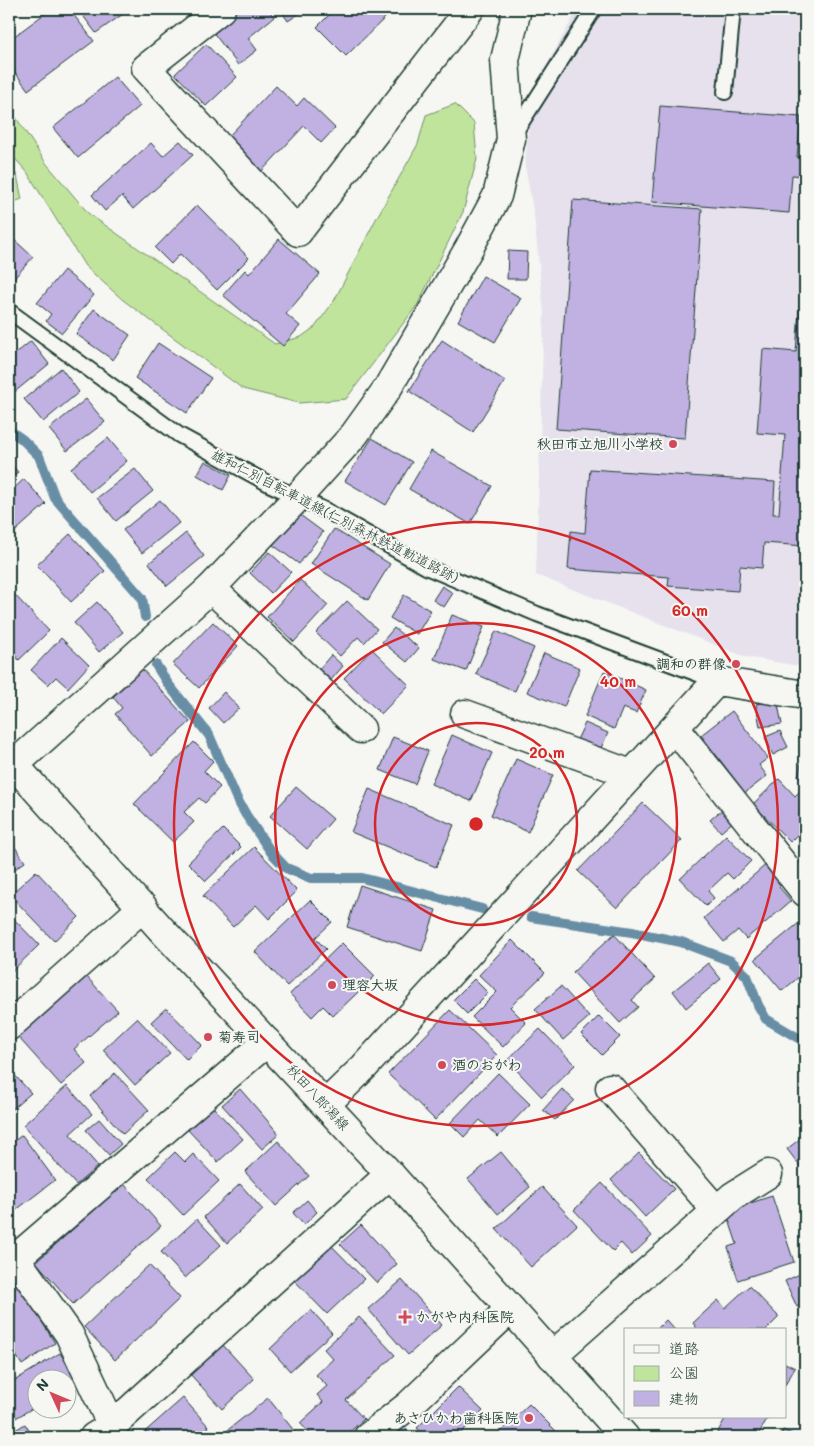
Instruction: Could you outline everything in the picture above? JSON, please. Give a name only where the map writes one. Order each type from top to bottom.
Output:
[{"type":"street","points":[[221,9],[146,68],[298,232],[470,9]]},
{"type":"street","points":[[12,762],[212,588],[354,435],[387,389],[468,250],[497,196],[511,139],[505,60],[516,9]]},
{"type":"street","points":[[212,588],[361,729]]},
{"type":"street","points":[[326,1104],[364,1067],[717,681]]},
{"type":"street","name":"雄和仁別自転車道線(仁別森林鉄道軌道路跡)","points":[[717,681],[805,696]]},
{"type":"street","points":[[465,714],[631,774]]},
{"type":"street","points":[[675,728],[805,892]]},
{"type":"street","name":"秋田八郎潟線","points":[[12,762],[390,1174],[624,1437]]},
{"type":"street","points":[[9,1026],[143,907]]},
{"type":"street","points":[[267,1042],[12,1262],[69,1334],[103,1431],[390,1174]]},
{"type":"street","points":[[610,1088],[716,1210]]},
{"type":"street","points":[[552,1356],[716,1210],[733,1196],[768,1174]]},
{"type":"street","points":[[368,1437],[409,1405],[510,1309]]},
{"type":"lane","points":[[511,139],[594,9]]},
{"type":"lane","points":[[725,92],[733,9]]},
{"type":"lane","name":"雄和仁別自転車道線(仁別森林鉄道軌道路跡)","points":[[9,311],[179,435],[426,567],[537,614],[717,681]]},
{"type":"shaded area","name":"秋田市立旭川小学校","points":[[578,9],[805,9],[805,667],[746,657],[536,575],[544,313],[534,215],[525,166],[532,91]]},
{"type":"green space","points":[[455,104],[474,123],[477,159],[463,212],[418,304],[346,399],[299,403],[243,389],[123,300],[85,266],[27,172],[9,152],[9,107],[46,163],[89,214],[275,344],[301,337],[315,327],[334,301],[376,219],[418,144],[426,115]]},
{"type":"green space","points":[[9,166],[17,175],[22,199],[9,204]]},
{"type":"building","points":[[51,9],[69,9],[94,41],[28,90],[9,64],[9,40]]},
{"type":"building","points":[[78,9],[119,9],[123,14],[96,33]]},
{"type":"building","points":[[232,9],[268,9],[274,17],[248,38],[257,50],[238,65],[209,27]]},
{"type":"building","points":[[280,9],[306,9],[288,21]]},
{"type":"building","points":[[335,9],[394,9],[346,56],[317,27]]},
{"type":"building","points":[[206,44],[237,77],[206,106],[175,74]]},
{"type":"building","points":[[115,77],[140,106],[78,158],[53,128]]},
{"type":"building","points":[[276,86],[297,106],[304,98],[335,128],[321,143],[304,126],[260,173],[225,140]]},
{"type":"building","points":[[660,106],[801,117],[797,157],[805,157],[805,176],[792,175],[789,213],[652,202]]},
{"type":"building","points":[[180,141],[193,155],[133,209],[122,196],[105,211],[92,195],[151,143],[163,156]]},
{"type":"building","points":[[573,200],[702,209],[685,438],[556,429]]},
{"type":"building","points":[[197,205],[249,258],[217,290],[180,254],[171,264],[155,248]]},
{"type":"building","points":[[805,231],[805,546],[764,543],[762,568],[740,566],[738,591],[668,586],[669,577],[568,569],[571,531],[585,533],[590,469],[775,482],[773,514],[779,514],[785,435],[757,433],[763,349],[796,352]]},
{"type":"building","points":[[9,235],[33,257],[9,284]]},
{"type":"building","points":[[279,239],[320,274],[286,314],[300,326],[283,346],[223,295],[245,270],[249,274]]},
{"type":"building","points":[[508,251],[527,252],[526,279],[507,279]]},
{"type":"building","points":[[64,270],[94,295],[62,333],[46,321],[51,314],[37,303]]},
{"type":"building","points":[[483,276],[521,298],[495,342],[458,321]]},
{"type":"building","points":[[94,309],[130,335],[113,360],[76,334]]},
{"type":"building","points":[[442,340],[505,381],[473,432],[409,391]]},
{"type":"building","points":[[31,341],[49,364],[12,394],[9,390],[9,359]]},
{"type":"building","points":[[158,343],[211,378],[187,413],[135,378]]},
{"type":"building","points":[[61,368],[79,392],[43,422],[24,399]]},
{"type":"building","points":[[86,399],[105,422],[67,451],[49,429]]},
{"type":"building","points":[[108,438],[127,461],[90,492],[71,468]]},
{"type":"building","points":[[372,438],[412,462],[386,505],[345,481]]},
{"type":"building","points":[[431,451],[492,486],[470,524],[409,489]]},
{"type":"building","points":[[205,461],[231,475],[223,490],[197,475]]},
{"type":"building","points":[[9,462],[18,472],[9,480]]},
{"type":"building","points":[[135,469],[153,491],[116,521],[97,498]]},
{"type":"building","points":[[24,479],[46,504],[10,536],[9,493]]},
{"type":"building","points":[[160,500],[179,523],[142,553],[123,530]]},
{"type":"building","points":[[296,512],[323,532],[299,564],[273,545]]},
{"type":"building","points":[[334,529],[390,564],[368,600],[311,564]]},
{"type":"building","points":[[186,533],[204,556],[167,586],[149,563]]},
{"type":"building","points":[[70,534],[105,571],[71,602],[37,565]]},
{"type":"building","points":[[269,552],[291,572],[271,593],[250,573]]},
{"type":"building","points":[[300,580],[328,605],[294,642],[267,617]]},
{"type":"building","points":[[442,586],[453,593],[444,607],[433,600]]},
{"type":"building","points":[[10,590],[49,631],[19,660],[9,649]]},
{"type":"building","points":[[404,595],[431,611],[417,634],[390,618]]},
{"type":"building","points":[[347,601],[377,629],[364,643],[358,637],[340,656],[316,633]]},
{"type":"building","points":[[97,602],[123,632],[99,652],[74,623]]},
{"type":"building","points":[[452,615],[484,627],[466,671],[434,659]]},
{"type":"building","points":[[213,622],[238,646],[199,688],[173,664]]},
{"type":"building","points":[[394,628],[419,648],[407,662],[382,642]]},
{"type":"building","points":[[496,631],[534,648],[515,691],[476,674]]},
{"type":"building","points":[[61,638],[89,665],[68,688],[56,677],[48,685],[31,670]]},
{"type":"building","points":[[372,649],[409,685],[381,714],[344,678]]},
{"type":"building","points":[[544,653],[580,668],[564,707],[527,692]]},
{"type":"building","points":[[331,655],[343,666],[331,680],[319,669]]},
{"type":"building","points":[[142,669],[190,722],[152,756],[115,714],[122,708],[113,697]]},
{"type":"building","points":[[604,671],[646,690],[636,713],[623,708],[614,729],[585,716]]},
{"type":"building","points":[[224,692],[239,708],[223,723],[209,708]]},
{"type":"building","points":[[777,700],[782,724],[760,727],[756,704]]},
{"type":"building","points":[[732,711],[768,758],[759,765],[767,776],[745,793],[701,735]]},
{"type":"building","points":[[585,723],[608,733],[599,752],[576,742]]},
{"type":"building","points":[[780,731],[788,747],[773,755],[765,737]]},
{"type":"building","points":[[452,735],[492,753],[471,801],[431,784]]},
{"type":"building","points":[[393,737],[428,751],[415,784],[380,770]]},
{"type":"building","points":[[194,742],[213,761],[204,771],[220,787],[205,803],[199,798],[184,812],[194,822],[173,842],[134,804]]},
{"type":"building","points":[[805,747],[805,778],[798,776]]},
{"type":"building","points":[[516,759],[553,775],[528,832],[491,815]]},
{"type":"building","points":[[779,779],[795,796],[802,789],[805,793],[805,827],[790,842],[753,804]]},
{"type":"building","points":[[296,787],[333,819],[307,849],[270,816]]},
{"type":"building","points":[[369,789],[454,825],[436,867],[351,832]]},
{"type":"building","points":[[643,803],[682,840],[617,908],[578,871]]},
{"type":"building","points":[[725,807],[735,820],[721,832],[710,820]]},
{"type":"building","points":[[223,829],[241,847],[206,881],[188,863]]},
{"type":"building","points":[[726,835],[751,861],[733,879],[727,873],[708,891],[714,898],[706,906],[680,879]]},
{"type":"building","points":[[9,838],[25,862],[9,873]]},
{"type":"building","points":[[254,847],[297,891],[269,919],[256,905],[233,927],[203,896]]},
{"type":"building","points":[[769,862],[786,881],[779,887],[791,901],[746,939],[738,930],[724,942],[704,918]]},
{"type":"building","points":[[36,871],[79,917],[54,941],[10,895]]},
{"type":"building","points":[[360,885],[436,910],[422,951],[347,927]]},
{"type":"building","points":[[310,900],[332,922],[315,938],[326,949],[287,986],[255,952]]},
{"type":"building","points":[[9,914],[39,945],[9,974]]},
{"type":"building","points":[[805,918],[805,972],[782,991],[755,959]]},
{"type":"building","points":[[614,934],[655,979],[632,1000],[638,1007],[620,1023],[573,972]]},
{"type":"building","points":[[512,940],[545,973],[510,1007],[526,1023],[503,1047],[472,1017],[497,992],[479,975]]},
{"type":"building","name":"理容大坂","points":[[342,943],[375,976],[333,1016],[323,1006],[312,1017],[290,994]]},
{"type":"building","points":[[708,963],[721,979],[686,1008],[673,991]]},
{"type":"building","points":[[86,976],[118,1011],[74,1049],[86,1063],[61,1085],[18,1037]]},
{"type":"building","points":[[474,979],[488,993],[467,1014],[453,1000]]},
{"type":"building","points":[[561,986],[589,1017],[563,1040],[535,1009]]},
{"type":"building","points":[[166,1008],[202,1045],[187,1060],[151,1022]]},
{"type":"building","name":"酒のおがわ","points":[[450,1010],[497,1055],[435,1120],[388,1074]]},
{"type":"building","points":[[599,1016],[620,1037],[602,1055],[581,1034]]},
{"type":"building","points":[[137,1018],[170,1053],[135,1085],[103,1050]]},
{"type":"building","points":[[540,1029],[575,1065],[542,1097],[507,1060]]},
{"type":"building","points":[[9,1069],[31,1093],[9,1112]]},
{"type":"building","points":[[115,1073],[149,1110],[123,1134],[90,1096]]},
{"type":"building","points":[[498,1073],[530,1104],[498,1137],[480,1120],[464,1137],[450,1123]]},
{"type":"building","points":[[67,1086],[92,1114],[70,1134],[98,1166],[76,1185],[23,1125]]},
{"type":"building","points":[[240,1089],[279,1134],[262,1149],[222,1105]]},
{"type":"building","points":[[562,1089],[574,1100],[555,1120],[543,1110]]},
{"type":"building","points":[[213,1107],[243,1139],[218,1162],[188,1130]]},
{"type":"building","points":[[99,1119],[121,1144],[109,1155],[86,1130]]},
{"type":"building","points":[[22,1135],[55,1180],[11,1214],[9,1210],[9,1145]]},
{"type":"building","points":[[805,1135],[805,1173],[787,1149]]},
{"type":"building","points":[[278,1141],[309,1176],[276,1206],[245,1172]]},
{"type":"building","points":[[175,1152],[185,1162],[193,1154],[219,1181],[183,1215],[148,1178]]},
{"type":"building","points":[[501,1152],[530,1187],[498,1214],[468,1179]]},
{"type":"building","points":[[639,1153],[674,1189],[645,1217],[611,1180]]},
{"type":"building","points":[[602,1183],[652,1236],[632,1255],[621,1243],[613,1251],[574,1210]]},
{"type":"building","points":[[124,1184],[161,1226],[73,1304],[36,1262]]},
{"type":"building","points":[[240,1184],[263,1210],[227,1243],[204,1217]]},
{"type":"building","points":[[542,1187],[577,1225],[531,1267],[496,1229]]},
{"type":"building","points":[[772,1196],[794,1262],[738,1280],[728,1247],[737,1244],[726,1211]]},
{"type":"building","points":[[307,1200],[317,1212],[304,1225],[293,1213]]},
{"type":"building","points":[[197,1219],[221,1245],[185,1278],[161,1252]]},
{"type":"building","points":[[361,1225],[397,1264],[377,1283],[340,1244]]},
{"type":"building","points":[[329,1243],[364,1279],[327,1314],[292,1278]]},
{"type":"building","points":[[149,1265],[180,1298],[115,1360],[84,1327]]},
{"type":"building","points":[[804,1272],[805,1303],[797,1307],[785,1281]]},
{"type":"building","points":[[16,1280],[55,1343],[22,1365],[9,1344],[9,1285]]},
{"type":"building","name":"かがや内科医院","points":[[402,1280],[442,1325],[408,1355],[368,1309]]},
{"type":"building","points":[[749,1286],[779,1317],[768,1328],[697,1328],[693,1323],[718,1300],[725,1308]]},
{"type":"building","points":[[311,1310],[332,1333],[290,1371],[270,1349]]},
{"type":"building","points":[[359,1317],[395,1355],[346,1400],[364,1419],[344,1437],[313,1437],[300,1423],[323,1402],[317,1395],[327,1386],[316,1375],[333,1359],[324,1349]]},
{"type":"building","points":[[666,1320],[673,1328],[658,1328]]},
{"type":"building","points":[[222,1344],[254,1379],[222,1409],[189,1373]]},
{"type":"building","points":[[60,1353],[69,1368],[35,1368]]},
{"type":"building","points":[[9,1356],[14,1365],[9,1369]]},
{"type":"building","points":[[786,1364],[795,1368],[786,1383]]},
{"type":"building","points":[[28,1372],[28,1411],[14,1419],[9,1411],[9,1384]]},
{"type":"building","points":[[458,1387],[483,1411],[457,1437],[426,1437],[417,1428]]},
{"type":"building","points":[[183,1398],[209,1427],[197,1437],[139,1437]]},
{"type":"building","points":[[268,1398],[295,1432],[289,1437],[219,1437]]},
{"type":"building","name":"あさひかわ歯科医院","points":[[529,1404],[558,1433],[554,1437],[495,1437]]},
{"type":"building","points":[[725,1418],[767,1418],[757,1437],[715,1437]]},
{"type":"building","points":[[401,1423],[415,1437],[386,1437]]},
{"type":"building","points":[[25,1424],[33,1437],[10,1437],[9,1434]]},
{"type":"building","points":[[783,1430],[799,1437],[780,1437]]},
{"type":"waterway","points":[[9,430],[22,439],[39,456],[55,498],[142,598],[145,617]]},
{"type":"waterway","points":[[156,665],[168,684],[209,735],[236,797],[246,815],[271,852],[286,868],[311,878],[362,878],[482,909]]},
{"type":"waterway","points":[[531,917],[632,932],[681,942],[731,961],[747,976],[758,1005],[766,1019],[805,1042]]},
{"type":"place","name":"秋田市立旭川小学校","points":[[673,444]]},
{"type":"place","name":"調和の群像","points":[[736,664]]},
{"type":"place","name":"理容大坂","points":[[332,985]]},
{"type":"place","name":"菊寿司","points":[[208,1037]]},
{"type":"place","name":"酒のおがわ","points":[[442,1065]]},
{"type":"place","name":"かがや内科医院","points":[[405,1317]]},
{"type":"place","name":"あさひかわ歯科医院","points":[[529,1418]]}]
